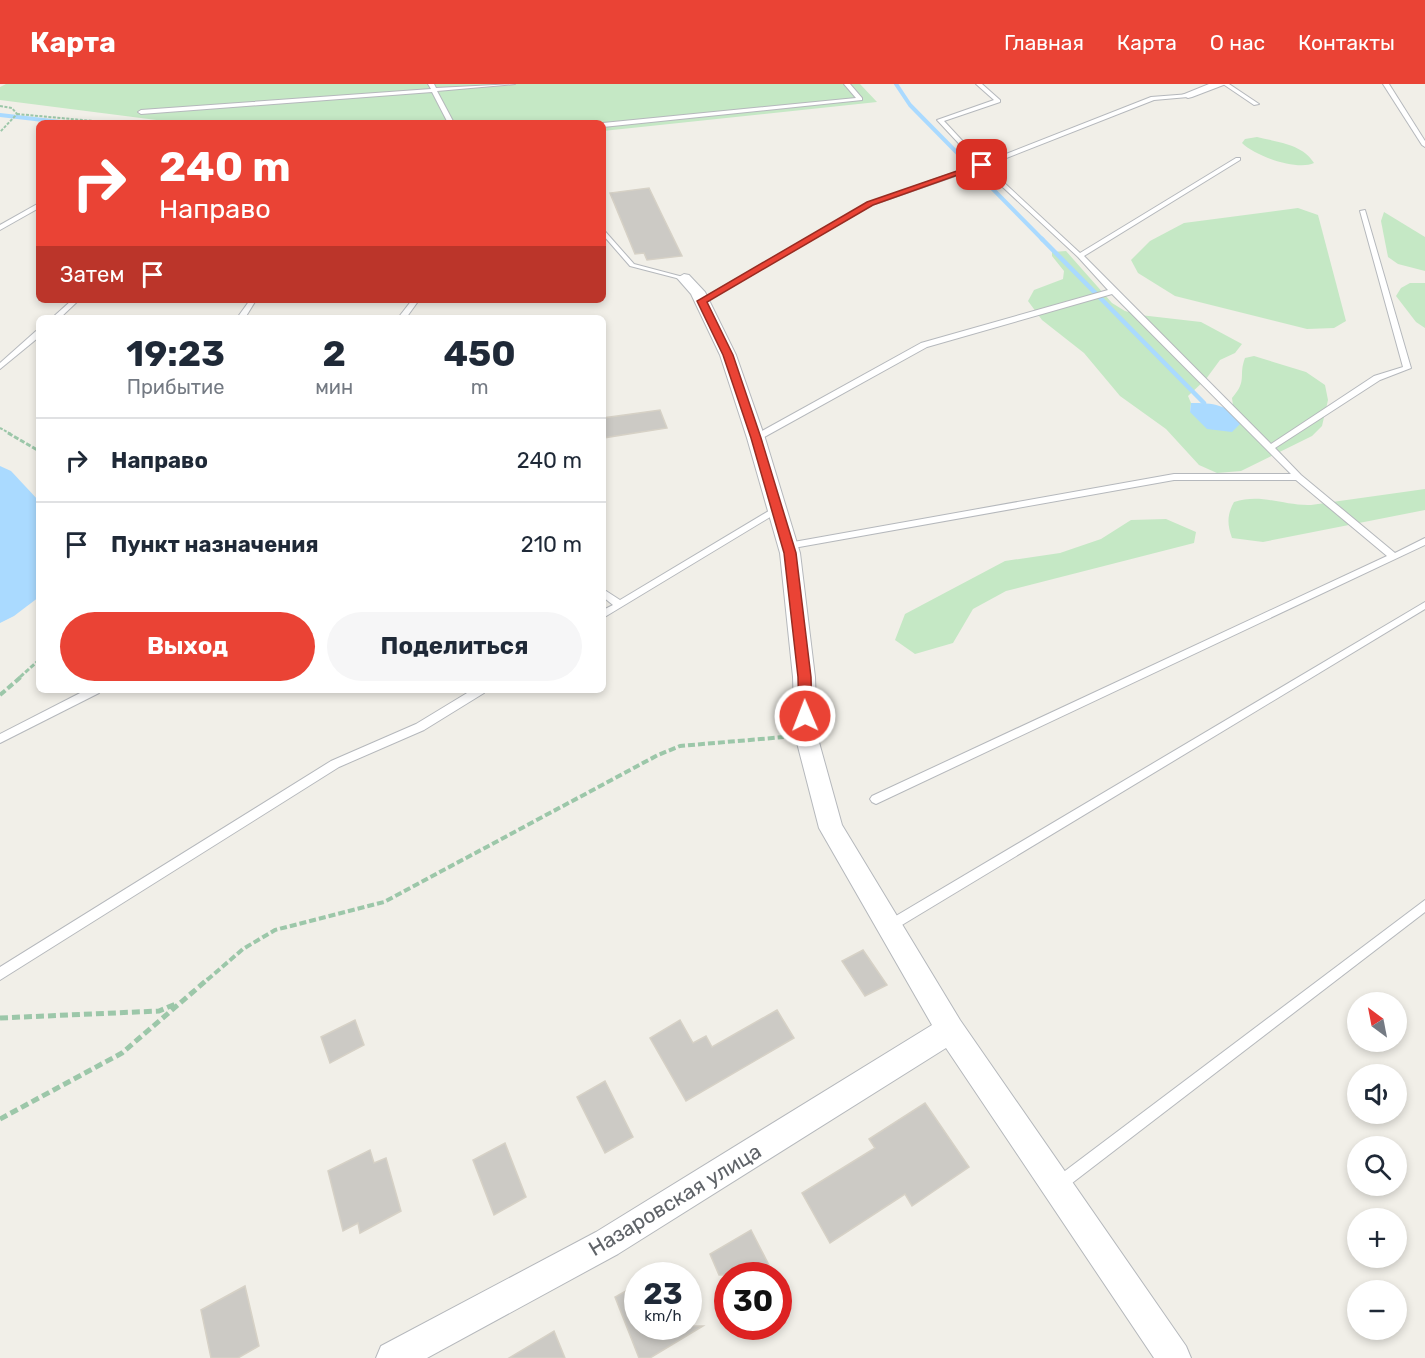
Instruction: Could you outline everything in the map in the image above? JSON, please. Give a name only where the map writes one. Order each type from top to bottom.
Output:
[{"type":"street","points":[[1188,95],[1220,84]]},
{"type":"street","points":[[684,278],[698,292],[728,355],[756,438],[788,546],[804,677],[806,735],[831,828],[950,1030],[1174,1358]]},
{"type":"street","name":"Назаровская улица","points":[[393,1358],[607,1243],[950,1030]]},
{"type":"lane","points":[[431,84],[450,120]]},
{"type":"lane","points":[[141,112],[512,84]]},
{"type":"lane","points":[[606,125],[860,99],[847,84]]},
{"type":"lane","points":[[979,84],[998,101],[940,120],[982,165],[1080,256],[1298,477],[1394,557]]},
{"type":"lane","points":[[1226,84],[1256,104]]},
{"type":"lane","points":[[1386,84],[1425,145]]},
{"type":"lane","points":[[702,301],[870,204],[982,165],[1153,98],[1188,95]]},
{"type":"lane","points":[[1080,256],[1238,159]]},
{"type":"lane","points":[[0,228],[36,207]]},
{"type":"lane","points":[[1270,448],[1377,378],[1407,368],[1363,211]]},
{"type":"lane","points":[[606,235],[632,265],[684,278]]},
{"type":"lane","points":[[756,438],[924,345],[1113,291]]},
{"type":"lane","points":[[59,315],[73,303]]},
{"type":"lane","points":[[404,315],[414,303]]},
{"type":"lane","points":[[0,367],[36,336]]},
{"type":"lane","points":[[788,546],[1174,477],[1298,477]]},
{"type":"lane","points":[[606,613],[777,509]]},
{"type":"lane","points":[[876,799],[1394,557],[1425,540]]},
{"type":"lane","points":[[606,594],[620,605]]},
{"type":"lane","points":[[888,927],[1425,605]]},
{"type":"lane","points":[[0,739],[89,693]]},
{"type":"lane","points":[[0,974],[335,764],[420,727],[475,693]]},
{"type":"lane","points":[[1057,1186],[1425,905]]},
{"type":"path","points":[[0,106],[12,108],[16,114]]},
{"type":"path","points":[[16,114],[82,120]]},
{"type":"path","points":[[0,132],[16,114]]},
{"type":"path","points":[[0,428],[36,449]]},
{"type":"path","points":[[0,695],[36,663]]},
{"type":"path","points":[[0,1119],[122,1053],[243,949],[275,930],[384,902],[658,755],[680,746],[806,735]]},
{"type":"path","points":[[0,1018],[159,1011],[182,1001]]},
{"type":"green space","points":[[6,84],[860,84],[877,102],[606,131],[606,120],[157,120],[0,100],[0,87]]},
{"type":"green space","points":[[1257,137],[1296,148],[1314,163],[1297,165],[1276,161],[1256,153],[1242,143],[1245,139]]},
{"type":"green space","points":[[1298,208],[1318,215],[1346,321],[1334,328],[1307,329],[1175,296],[1138,273],[1131,260],[1150,241],[1184,223]]},
{"type":"green space","points":[[1384,212],[1425,237],[1425,271],[1398,264],[1388,257],[1381,221]]},
{"type":"green space","points":[[1066,251],[1112,303],[1125,311],[1140,315],[1201,322],[1242,344],[1235,353],[1220,360],[1206,379],[1188,396],[1191,403],[1190,412],[1234,413],[1232,398],[1240,387],[1245,358],[1254,356],[1306,372],[1325,385],[1328,400],[1322,426],[1312,436],[1241,471],[1217,473],[1199,465],[1166,429],[1120,396],[1084,353],[1042,320],[1028,301],[1034,290],[1063,279],[1064,271],[1052,256],[1052,252]]},
{"type":"green space","points":[[1410,283],[1425,283],[1425,328],[1416,322],[1396,296],[1401,288]]},
{"type":"green space","points":[[1425,489],[1425,510],[1263,542],[1232,538],[1229,528],[1229,515],[1234,502],[1244,500],[1263,499],[1311,505]]},
{"type":"green space","points":[[1166,519],[1196,532],[1194,543],[1006,591],[973,609],[953,643],[915,654],[895,640],[905,614],[1005,561],[1060,553],[1101,539],[1131,520]]},
{"type":"water","points":[[1191,403],[1206,403],[1225,408],[1241,423],[1232,432],[1207,429],[1190,412]]},
{"type":"water","points":[[0,466],[11,471],[36,498],[36,599],[14,616],[0,623]]},
{"type":"building","points":[[649,188],[682,256],[647,260],[644,253],[635,254],[610,193]]},
{"type":"building","points":[[660,410],[667,428],[606,438],[606,418]]},
{"type":"building","points":[[863,950],[887,985],[865,996],[842,961]]},
{"type":"building","points":[[777,1010],[794,1038],[686,1101],[650,1038],[680,1020],[693,1043],[706,1036],[712,1047]]},
{"type":"building","points":[[355,1020],[364,1045],[330,1063],[321,1037]]},
{"type":"building","points":[[605,1081],[633,1137],[605,1153],[577,1097]]},
{"type":"building","points":[[925,1103],[969,1167],[912,1206],[905,1194],[830,1243],[802,1193],[875,1148],[869,1139]]},
{"type":"building","points":[[505,1143],[526,1197],[494,1215],[473,1160]]},
{"type":"building","points":[[370,1150],[374,1163],[386,1158],[401,1211],[360,1233],[358,1223],[343,1231],[328,1171]]},
{"type":"building","points":[[751,1230],[767,1262],[714,1263],[710,1254]]},
{"type":"building","points":[[245,1286],[259,1346],[238,1358],[211,1358],[201,1310]]},
{"type":"building","points":[[624,1292],[624,1320],[615,1297]]},
{"type":"building","points":[[554,1331],[565,1358],[509,1358]]},
{"type":"building","points":[[632,1340],[680,1340],[650,1358],[639,1358]]},
{"type":"waterway","points":[[896,84],[910,105],[1043,240]]},
{"type":"waterway","points":[[0,115],[43,120]]},
{"type":"waterway","points":[[1042,239],[1204,403]]},
{"type":"route","points":[[805,716],[804,677],[790,553],[756,438],[728,355],[702,301],[870,204],[982,165]]}]
